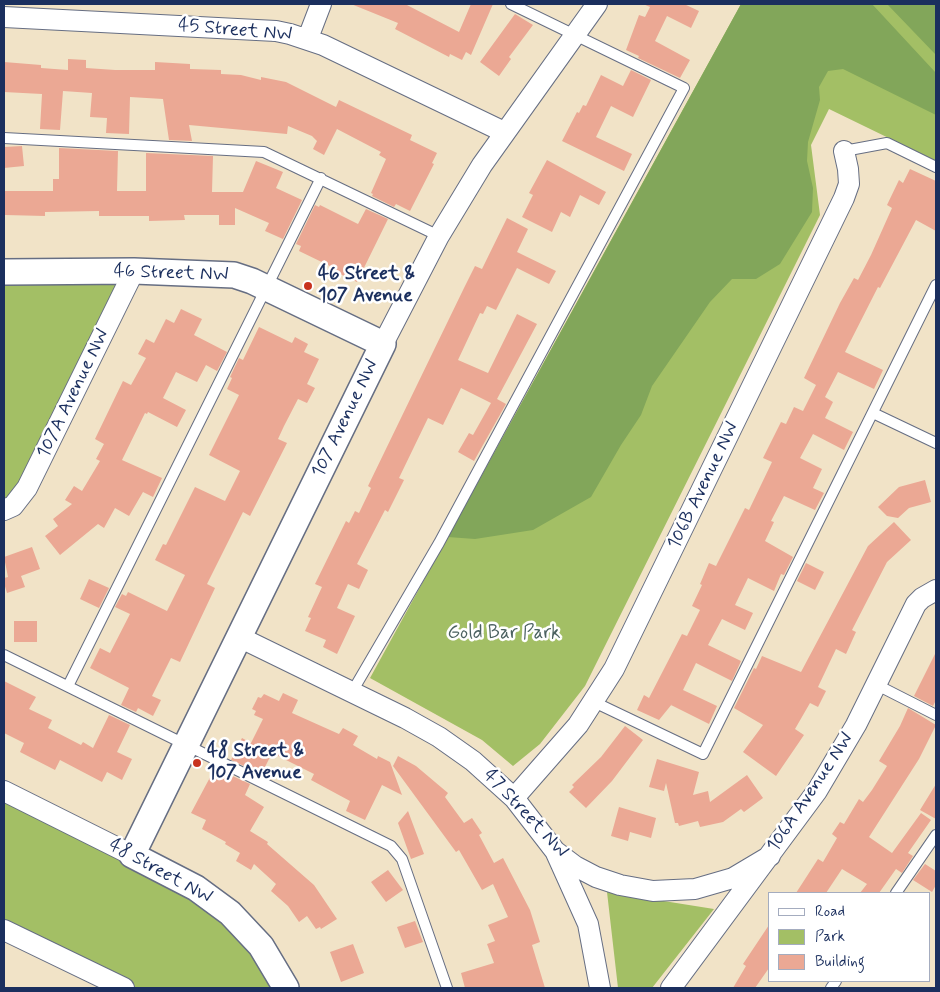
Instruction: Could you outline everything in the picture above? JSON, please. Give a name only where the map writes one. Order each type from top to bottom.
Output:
[{"type":"street","points":[[308,38],[321,4]]},
{"type":"street","name":"107 Avenue NW","points":[[132,856],[383,344],[439,236],[504,132],[597,4]]},
{"type":"street","name":"45 Street NW","points":[[4,17],[276,31],[308,38],[504,132]]},
{"type":"street","name":"106B Avenue NW","points":[[514,798],[562,745],[594,702],[623,652],[844,198],[849,184],[844,151]]},
{"type":"street","name":"46 Street NW","points":[[4,272],[134,271],[221,273],[252,281],[383,344]]},
{"type":"street","name":"107A Avenue NW","points":[[5,510],[21,499],[27,488],[134,271]]},
{"type":"street","name":"106A Avenue NW","points":[[671,988],[770,856],[832,767],[877,685],[916,604],[936,590]]},
{"type":"street","name":"47 Street NW","points":[[239,637],[439,737],[473,761],[514,798],[555,851],[596,877],[636,888],[665,891],[695,889],[733,878],[770,856]]},
{"type":"street","name":"48 Street NW","points":[[4,791],[196,888],[230,913],[261,946],[286,988]]},
{"type":"street","points":[[555,851],[588,924],[600,988]]},
{"type":"street","points":[[4,930],[124,988]]},
{"type":"lane","points":[[352,692],[439,543],[684,88],[511,4]]},
{"type":"lane","points":[[4,138],[254,150],[273,154],[439,236]]},
{"type":"lane","points":[[844,151],[887,143],[936,167]]},
{"type":"lane","points":[[68,686],[268,289],[321,178]]},
{"type":"lane","points":[[594,702],[703,754],[936,285]]},
{"type":"lane","points":[[873,413],[936,444]]},
{"type":"lane","points":[[4,655],[391,846],[402,859],[447,988]]},
{"type":"lane","points":[[877,685],[936,715]]},
{"type":"lane","points":[[897,892],[936,835]]},
{"type":"green space","name":"Gold Bar Park","points":[[741,4],[936,4],[936,161],[829,109],[811,145],[820,215],[585,686],[540,744],[513,766],[482,740],[370,678]]},
{"type":"green space","points":[[741,4],[872,4],[936,73],[936,115],[843,69],[828,71],[819,87],[820,100],[808,142],[807,161],[813,188],[812,212],[780,264],[756,279],[732,279],[710,302],[652,386],[641,415],[591,497],[533,530],[475,539],[448,537]]},
{"type":"green space","points":[[887,4],[936,4],[936,55]]},
{"type":"green space","points":[[134,271],[4,510],[4,272]]},
{"type":"green space","points":[[4,791],[180,879],[286,988],[124,988],[4,930]]},
{"type":"green space","points":[[607,892],[714,909],[652,988],[618,988]]},
{"type":"building","points":[[351,4],[405,4],[459,32],[471,4],[493,4],[471,55],[466,52],[462,60],[450,54],[449,57],[395,29],[398,23]]},
{"type":"building","points":[[643,4],[684,4],[699,11],[691,28],[667,16],[655,41],[690,60],[680,78],[638,58],[639,56],[626,50],[639,15],[645,17],[650,7]]},
{"type":"building","points":[[515,14],[533,25],[509,57],[511,59],[499,76],[480,62]]},
{"type":"building","points":[[68,59],[86,60],[86,68],[115,70],[155,70],[155,62],[190,64],[190,69],[221,70],[221,74],[241,75],[261,80],[261,77],[286,82],[336,107],[339,100],[412,135],[410,140],[437,153],[432,163],[434,164],[410,211],[396,204],[394,207],[372,196],[373,194],[371,193],[386,159],[379,155],[381,152],[337,129],[324,155],[313,149],[317,141],[312,136],[288,126],[287,134],[189,125],[192,141],[169,140],[163,99],[130,97],[129,134],[106,133],[107,118],[90,117],[92,93],[63,91],[60,130],[40,129],[42,94],[4,92],[4,62],[41,65],[41,68],[68,70]]},
{"type":"building","points":[[631,70],[651,80],[633,117],[611,106],[596,137],[632,154],[624,171],[562,141],[577,112],[579,113],[583,105],[586,106],[601,75],[623,86]]},
{"type":"building","points":[[22,146],[24,166],[4,168],[4,147]]},
{"type":"building","points":[[59,148],[118,151],[117,191],[146,191],[146,153],[213,156],[212,192],[243,192],[256,161],[283,172],[276,188],[302,200],[283,239],[265,231],[269,223],[235,208],[235,225],[219,225],[219,215],[184,215],[185,220],[149,221],[149,216],[99,216],[99,211],[45,212],[45,216],[5,215],[5,191],[53,191],[53,179],[59,179]]},
{"type":"building","points":[[547,160],[606,192],[599,205],[580,195],[570,217],[561,212],[552,232],[522,217],[533,195],[529,193]]},
{"type":"building","points":[[910,169],[936,181],[936,231],[916,220],[880,288],[878,287],[845,352],[883,370],[874,389],[838,372],[825,397],[833,402],[825,418],[853,432],[844,450],[813,434],[800,458],[822,469],[813,488],[824,493],[815,510],[784,496],[771,521],[774,522],[765,541],[793,557],[784,575],[781,574],[774,591],[748,578],[735,605],[753,613],[745,630],[722,619],[708,645],[741,661],[732,681],[696,663],[683,690],[717,706],[709,724],[671,705],[659,720],[637,710],[644,695],[649,698],[682,634],[687,636],[700,610],[692,606],[702,585],[700,584],[709,563],[716,566],[745,508],[749,510],[772,462],[763,458],[781,422],[786,424],[794,407],[803,411],[816,385],[804,378],[840,303],[854,278],[858,280],[871,255],[892,208],[887,205],[899,180],[903,183]]},
{"type":"building","points":[[315,205],[319,207],[320,205],[358,224],[366,209],[388,219],[357,282],[329,269],[330,266],[299,251],[301,246],[296,244]]},
{"type":"building","points":[[507,218],[528,229],[517,252],[556,271],[549,284],[517,268],[496,310],[487,306],[483,314],[480,313],[458,360],[488,373],[517,314],[537,324],[497,399],[506,404],[474,461],[458,452],[469,433],[473,435],[491,403],[461,388],[443,425],[428,418],[399,478],[404,480],[388,512],[385,510],[357,564],[368,570],[359,589],[348,584],[337,608],[355,616],[337,654],[323,647],[326,640],[305,631],[311,618],[308,617],[322,587],[315,584],[346,521],[349,523],[355,511],[359,513],[371,488],[368,486],[475,266],[482,269]]},
{"type":"building","points":[[181,309],[202,319],[194,335],[227,352],[217,371],[206,365],[197,382],[176,372],[163,398],[186,410],[177,427],[148,412],[147,414],[145,413],[122,460],[162,478],[153,497],[143,492],[129,516],[115,508],[104,528],[98,524],[60,555],[45,536],[58,526],[53,519],[72,504],[65,500],[74,486],[82,491],[100,461],[96,459],[104,444],[95,439],[123,381],[131,385],[146,358],[138,354],[146,339],[154,343],[166,319],[174,323]]},
{"type":"building","points":[[259,327],[292,343],[295,337],[308,344],[304,352],[319,359],[307,384],[315,388],[307,403],[298,399],[284,426],[278,439],[287,443],[250,516],[243,512],[207,584],[215,588],[180,662],[171,658],[152,696],[161,700],[153,716],[138,708],[136,712],[121,705],[129,688],[90,668],[100,648],[110,653],[130,614],[115,607],[122,594],[126,596],[128,592],[167,611],[185,575],[155,560],[163,544],[166,545],[195,487],[225,501],[240,471],[209,455],[239,395],[227,389],[232,378],[230,377],[239,358],[243,360]]},
{"type":"building","points":[[925,480],[931,502],[909,508],[898,518],[887,516],[878,507],[899,487]]},
{"type":"building","points":[[894,522],[911,540],[887,562],[852,630],[856,632],[846,654],[836,649],[818,687],[826,691],[818,707],[810,703],[795,729],[804,735],[776,776],[743,752],[763,725],[734,708],[762,656],[801,672],[868,546]]},
{"type":"building","points":[[32,547],[40,569],[21,576],[25,587],[7,593],[4,578],[8,577],[4,557]]},
{"type":"building","points":[[806,563],[824,572],[815,590],[797,581]]},
{"type":"building","points":[[89,579],[109,588],[99,608],[80,599]]},
{"type":"building","points":[[14,621],[37,621],[37,642],[14,642]]},
{"type":"building","points":[[936,652],[936,700],[933,706],[914,696]]},
{"type":"building","points":[[4,681],[36,697],[29,709],[52,720],[48,728],[81,745],[83,742],[93,748],[109,715],[130,725],[117,752],[132,759],[122,780],[107,772],[102,782],[60,760],[55,770],[20,752],[24,743],[4,733]]},
{"type":"building","points":[[283,693],[298,700],[292,713],[339,734],[343,728],[358,736],[353,745],[377,759],[378,756],[390,762],[402,795],[382,785],[365,820],[346,811],[350,801],[311,780],[314,774],[272,753],[264,769],[260,767],[257,772],[231,760],[242,738],[251,743],[263,719],[254,715],[256,711],[252,709],[258,697],[261,698],[264,694],[279,701]]},
{"type":"building","points":[[908,708],[936,725],[919,759],[869,837],[892,853],[921,813],[931,820],[908,853],[913,856],[902,873],[896,869],[880,892],[861,892],[867,884],[842,869],[827,892],[797,892],[818,859],[823,862],[837,838],[832,834],[840,822],[844,824],[859,799],[863,802],[887,766],[879,761],[900,726]]},
{"type":"building","points":[[625,726],[643,740],[612,781],[586,808],[569,792],[574,787],[572,785],[601,757]]},
{"type":"building","points":[[398,756],[416,766],[448,793],[445,797],[464,823],[472,818],[482,833],[479,835],[494,863],[503,858],[530,910],[540,942],[532,945],[545,988],[465,988],[461,973],[494,963],[487,944],[495,941],[488,925],[508,917],[493,884],[482,890],[459,850],[456,852],[393,766]]},
{"type":"building","points":[[657,759],[699,772],[693,795],[708,791],[710,802],[747,775],[763,798],[744,812],[741,809],[723,822],[700,827],[698,821],[679,826],[678,823],[675,823],[666,783],[664,791],[649,787]]},
{"type":"building","points":[[215,768],[250,784],[245,795],[264,807],[250,831],[268,842],[267,844],[314,885],[337,919],[321,929],[320,927],[316,929],[307,916],[299,922],[288,906],[271,891],[276,884],[254,864],[251,870],[236,861],[240,853],[225,844],[226,842],[202,829],[206,820],[191,813]]},
{"type":"building","points":[[936,784],[936,819],[920,810]]},
{"type":"building","points":[[619,807],[656,818],[651,838],[630,832],[628,841],[611,836]]},
{"type":"building","points":[[408,811],[424,854],[411,859],[398,823]]},
{"type":"building","points":[[925,864],[936,871],[936,885],[932,892],[913,880]]},
{"type":"building","points":[[388,870],[403,890],[386,902],[371,882]]},
{"type":"building","points":[[415,921],[423,942],[405,948],[397,927]]},
{"type":"building","points":[[768,926],[768,969],[755,988],[733,988],[746,966],[743,964]]},
{"type":"building","points":[[353,944],[364,973],[341,982],[330,952]]},
{"type":"place","name":"46 Street & 107 Avenue","points":[[308,286]]},
{"type":"place","name":"48 Street & 107 Avenue","points":[[197,763]]}]
